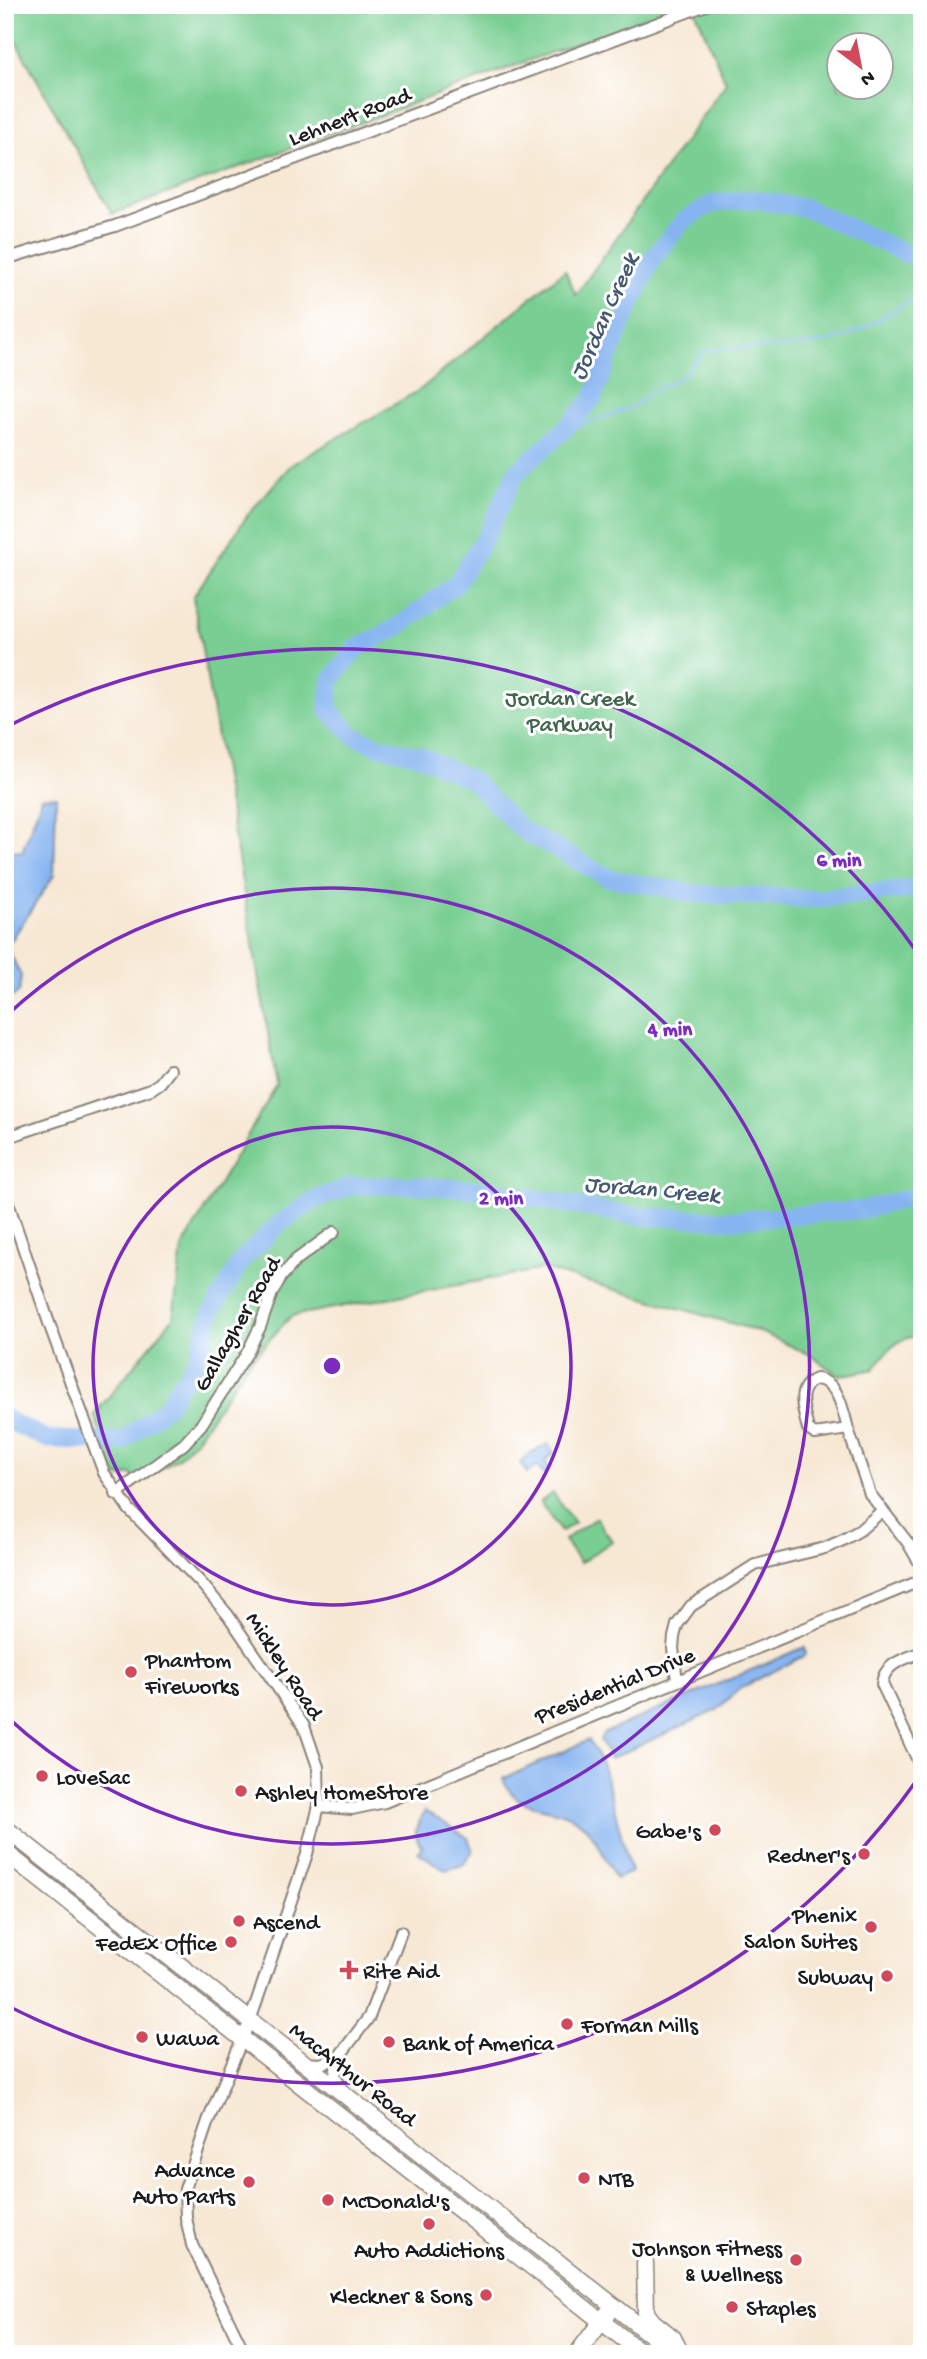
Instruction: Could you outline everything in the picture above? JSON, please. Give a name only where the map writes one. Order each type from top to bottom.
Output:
[{"type":"highway","name":"MacArthur Road","points":[[5,1828],[675,2354]]},
{"type":"highway","name":"MacArthur Road","points":[[5,1852],[643,2354]]},
{"type":"highway","points":[[645,2263],[646,2313],[673,2338],[681,2354]]},
{"type":"highway","points":[[577,2354],[614,2305]]},
{"type":"street","name":"Lehnert Road","points":[[5,258],[115,226],[706,5]]},
{"type":"street","points":[[5,1138],[151,1089],[160,1083],[170,1070]]},
{"type":"street","name":"Mickley Road","points":[[5,1194],[104,1473],[116,1494],[228,1615],[304,1727],[318,1767],[318,1806],[307,1854],[250,2020],[189,2174],[185,2206],[192,2245],[245,2354]]},
{"type":"street","name":"Gallagher Road","points":[[116,1494],[184,1444],[201,1425],[247,1353],[281,1277],[296,1260],[334,1232]]},
{"type":"street","points":[[848,1429],[815,1434],[808,1429],[801,1401],[808,1382],[821,1379],[833,1388],[839,1398],[864,1481],[882,1511],[908,1542],[922,1567]]},
{"type":"street","points":[[677,1681],[674,1637],[677,1625],[691,1606],[755,1565],[825,1548],[843,1540],[860,1530],[882,1511]]},
{"type":"street","name":"Presidential Drive","points":[[318,1806],[352,1809],[386,1802],[922,1581]]},
{"type":"street","points":[[922,1652],[891,1665],[883,1676],[882,1684],[922,1769]]},
{"type":"street","points":[[345,2095],[335,2076],[338,2058],[369,2017],[401,1932]]},
{"type":"street","points":[[303,2062],[320,2064],[338,2058]]},
{"type":"green space","points":[[5,5],[680,5],[112,214],[5,22]]},
{"type":"green space","name":"Jordan Creek Parkway","points":[[693,5],[922,5],[922,1336],[906,1338],[899,1342],[874,1369],[839,1376],[809,1354],[758,1331],[543,1269],[291,1316],[249,1362],[197,1438],[178,1458],[138,1482],[131,1474],[116,1476],[94,1415],[173,1318],[182,1248],[277,1085],[193,597],[249,513],[291,465],[421,389],[565,270],[576,295],[726,83]]},
{"type":"green space","points":[[553,1493],[574,1523],[561,1532],[540,1502]]},
{"type":"green space","points":[[596,1518],[612,1541],[580,1563],[564,1540]]},
{"type":"water","points":[[56,796],[54,875],[7,947],[21,976],[19,992],[5,1002],[5,849],[22,852],[42,797]]},
{"type":"water","points":[[548,1444],[554,1453],[545,1461],[550,1470],[544,1475],[537,1466],[527,1473],[520,1463],[532,1452]]},
{"type":"water","points":[[805,1647],[806,1655],[739,1689],[717,1710],[610,1759],[600,1739],[604,1733]]},
{"type":"water","points":[[589,1740],[603,1766],[631,1872],[616,1879],[587,1828],[571,1816],[518,1799],[503,1779]]},
{"type":"water","points":[[425,1811],[468,1838],[473,1851],[463,1865],[445,1870],[418,1852],[422,1846],[416,1829]]},
{"type":"waterway","name":"Jordan Creek","points":[[922,258],[907,254],[806,208],[751,199],[711,204],[683,221],[652,259],[592,400],[563,431],[516,473],[487,534],[456,584],[398,627],[357,648],[331,680],[328,710],[353,735],[378,746],[421,756],[472,780],[522,830],[609,878],[697,894],[817,899],[922,888]]},
{"type":"waterway","name":"Jordan Creek","points":[[563,431],[631,408],[650,393],[681,377],[706,350],[796,346],[839,339],[876,321],[922,292]]},
{"type":"waterway","name":"Jordan Creek","points":[[5,1417],[47,1439],[121,1442],[165,1408],[197,1359],[212,1312],[241,1261],[280,1223],[316,1199],[352,1186],[411,1185],[488,1190],[633,1216],[732,1220],[862,1210],[922,1195]]},
{"type":"place","name":"Phantom Fireworks","points":[[131,1672]]},
{"type":"place","name":"LoveSac","points":[[42,1776]]},
{"type":"place","name":"Ashley HomeStore","points":[[241,1791]]},
{"type":"place","name":"Gabe's","points":[[715,1830]]},
{"type":"place","name":"Redner's","points":[[864,1854]]},
{"type":"place","name":"Ascend","points":[[239,1921]]},
{"type":"place","name":"Phenix Salon Suites","points":[[871,1927]]},
{"type":"place","name":"FedEx Office","points":[[231,1942]]},
{"type":"place","name":"Rite Aid","points":[[349,1970]]},
{"type":"place","name":"Subway","points":[[887,1976]]},
{"type":"place","name":"Forman Mills","points":[[567,2024]]},
{"type":"place","name":"Wawa","points":[[142,2037]]},
{"type":"place","name":"Bank of America","points":[[389,2042]]},
{"type":"place","name":"NTB","points":[[584,2178]]},
{"type":"place","name":"Advance Auto Parts","points":[[249,2182]]},
{"type":"place","name":"McDonald's","points":[[328,2200]]},
{"type":"place","name":"Auto Addictions","points":[[429,2224]]},
{"type":"place","name":"Johnson Fitness & Wellness","points":[[796,2260]]},
{"type":"place","name":"Kleckner & Sons","points":[[486,2295]]},
{"type":"place","name":"Staples","points":[[732,2307]]}]
